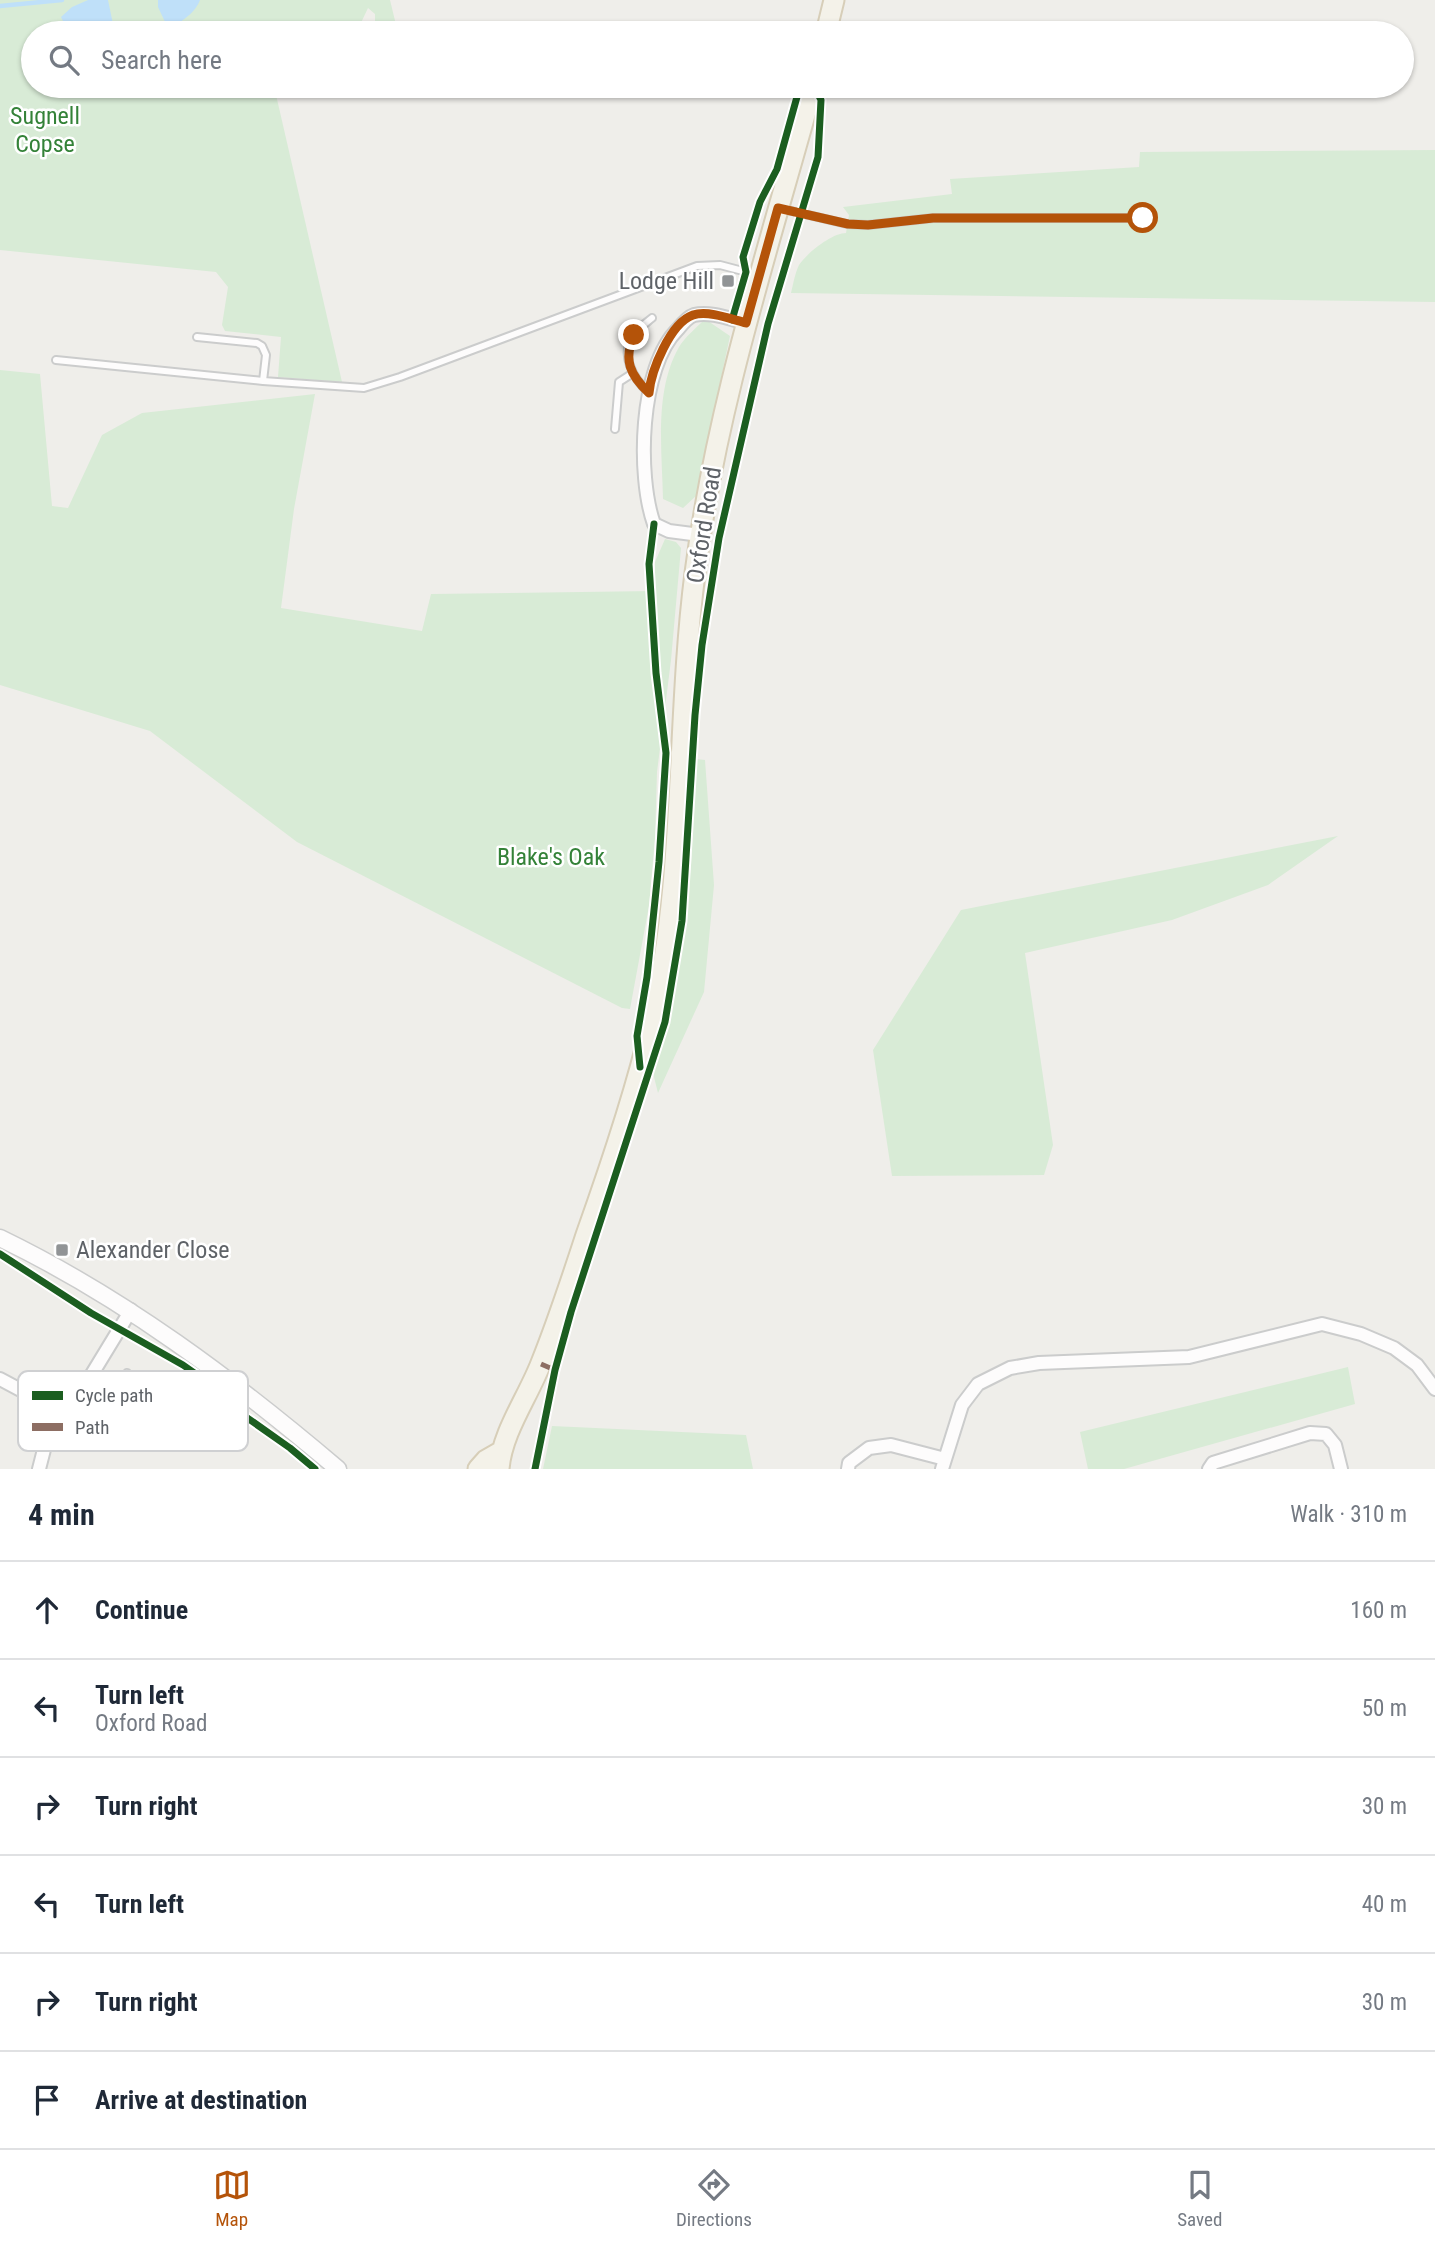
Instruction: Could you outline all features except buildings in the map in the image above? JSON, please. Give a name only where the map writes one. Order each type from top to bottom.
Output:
[{"type":"main road","points":[[829,21],[834,0]]},
{"type":"main road","name":"Oxford Road","points":[[478,1469],[486,1460],[500,1461],[541,1364],[606,1179],[652,1020],[668,919],[690,622],[700,536],[711,474],[746,323],[810,98]]},
{"type":"street","points":[[700,536],[668,531],[654,524],[648,506],[645,485],[650,380],[658,357],[671,335],[691,316],[707,314],[746,323]]},
{"type":"street","points":[[0,1238],[131,1310],[217,1371]]},
{"type":"street","points":[[94,1371],[131,1310]]},
{"type":"street","points":[[848,1469],[849,1462],[869,1448],[891,1445],[943,1464],[962,1405],[978,1384],[1010,1368],[1040,1363],[1189,1357],[1322,1324],[1361,1334],[1394,1348],[1416,1365],[1435,1389]]},
{"type":"street","points":[[0,1379],[18,1389]]},
{"type":"street","points":[[248,1395],[338,1469]]},
{"type":"street","points":[[1209,1469],[1213,1463],[1310,1433],[1326,1434],[1335,1444],[1341,1469]]},
{"type":"street","points":[[39,1469],[44,1451]]},
{"type":"lane","points":[[778,208],[848,224],[868,225],[933,218],[1143,218]]},
{"type":"lane","points":[[55,360],[363,388],[400,377],[697,266],[720,265],[760,276]]},
{"type":"lane","points":[[649,393],[635,380],[629,364],[630,344],[634,335],[652,318]]},
{"type":"lane","points":[[197,337],[257,343],[262,346],[266,355],[263,381]]},
{"type":"lane","points":[[615,429],[619,382],[633,373]]},
{"type":"green space","name":"Sugnell Copse","points":[[0,0],[390,0],[395,21],[375,21],[375,14],[368,8],[362,21],[21,21],[21,98],[277,98],[342,382],[278,377],[281,337],[225,331],[222,325],[228,287],[216,272],[0,250]]},
{"type":"green space","points":[[1435,150],[1435,302],[791,293],[796,272],[803,260],[827,240],[846,233],[849,215],[843,207],[952,194],[950,179],[1139,167],[1140,152]]},
{"type":"green space","points":[[705,319],[730,336],[696,496],[683,508],[663,499],[663,402],[671,364],[679,347]]},
{"type":"green space","name":"Blake's Oak","points":[[0,370],[40,374],[52,506],[68,508],[102,435],[142,413],[315,394],[294,509],[281,608],[422,631],[431,594],[654,591],[655,562],[665,539],[676,542],[681,548],[657,772],[649,906],[630,1009],[622,1008],[297,842],[150,731],[0,685]]},
{"type":"green space","points":[[696,759],[705,760],[714,885],[704,992],[658,1093],[653,1073],[668,1023],[678,971],[691,866]]},
{"type":"green space","points":[[1338,836],[1268,885],[1172,920],[1025,953],[1053,1145],[1044,1175],[892,1176],[873,1050],[961,910]]},
{"type":"green space","points":[[1348,1367],[1355,1404],[1124,1469],[1088,1469],[1080,1432]]},
{"type":"green space","points":[[552,1426],[746,1435],[753,1469],[543,1469]]},
{"type":"water","points":[[88,0],[108,0],[112,21],[63,21],[61,17],[72,7]]},
{"type":"water","points":[[158,0],[200,0],[193,11],[181,21],[165,21]]},
{"type":"waterway","points":[[0,6],[62,0]]},
{"type":"marked path","points":[[541,1364],[555,1370]]},
{"type":"cycle path","points":[[732,320],[746,272],[743,257],[760,202],[777,169],[797,98]]},
{"type":"cycle path","points":[[535,1469],[555,1370],[571,1312],[665,1022],[682,921],[695,715],[702,645],[719,538],[768,324],[818,157],[820,98]]},
{"type":"cycle path","points":[[640,1067],[637,1036],[647,977],[659,862],[666,753],[656,673],[649,564],[654,524]]},
{"type":"cycle path","points":[[0,1254],[91,1313],[192,1371]]},
{"type":"cycle path","points":[[248,1418],[315,1469]]},
{"type":"place","name":"Lodge Hill","points":[[728,281]]},
{"type":"place","name":"Alexander Close","points":[[62,1250]]},
{"type":"route","points":[[634,335],[628,350],[629,364],[635,380],[649,393],[650,380],[658,357],[671,335],[691,316],[707,314],[746,323],[778,208],[848,224],[868,225],[933,218],[1143,218]]}]
